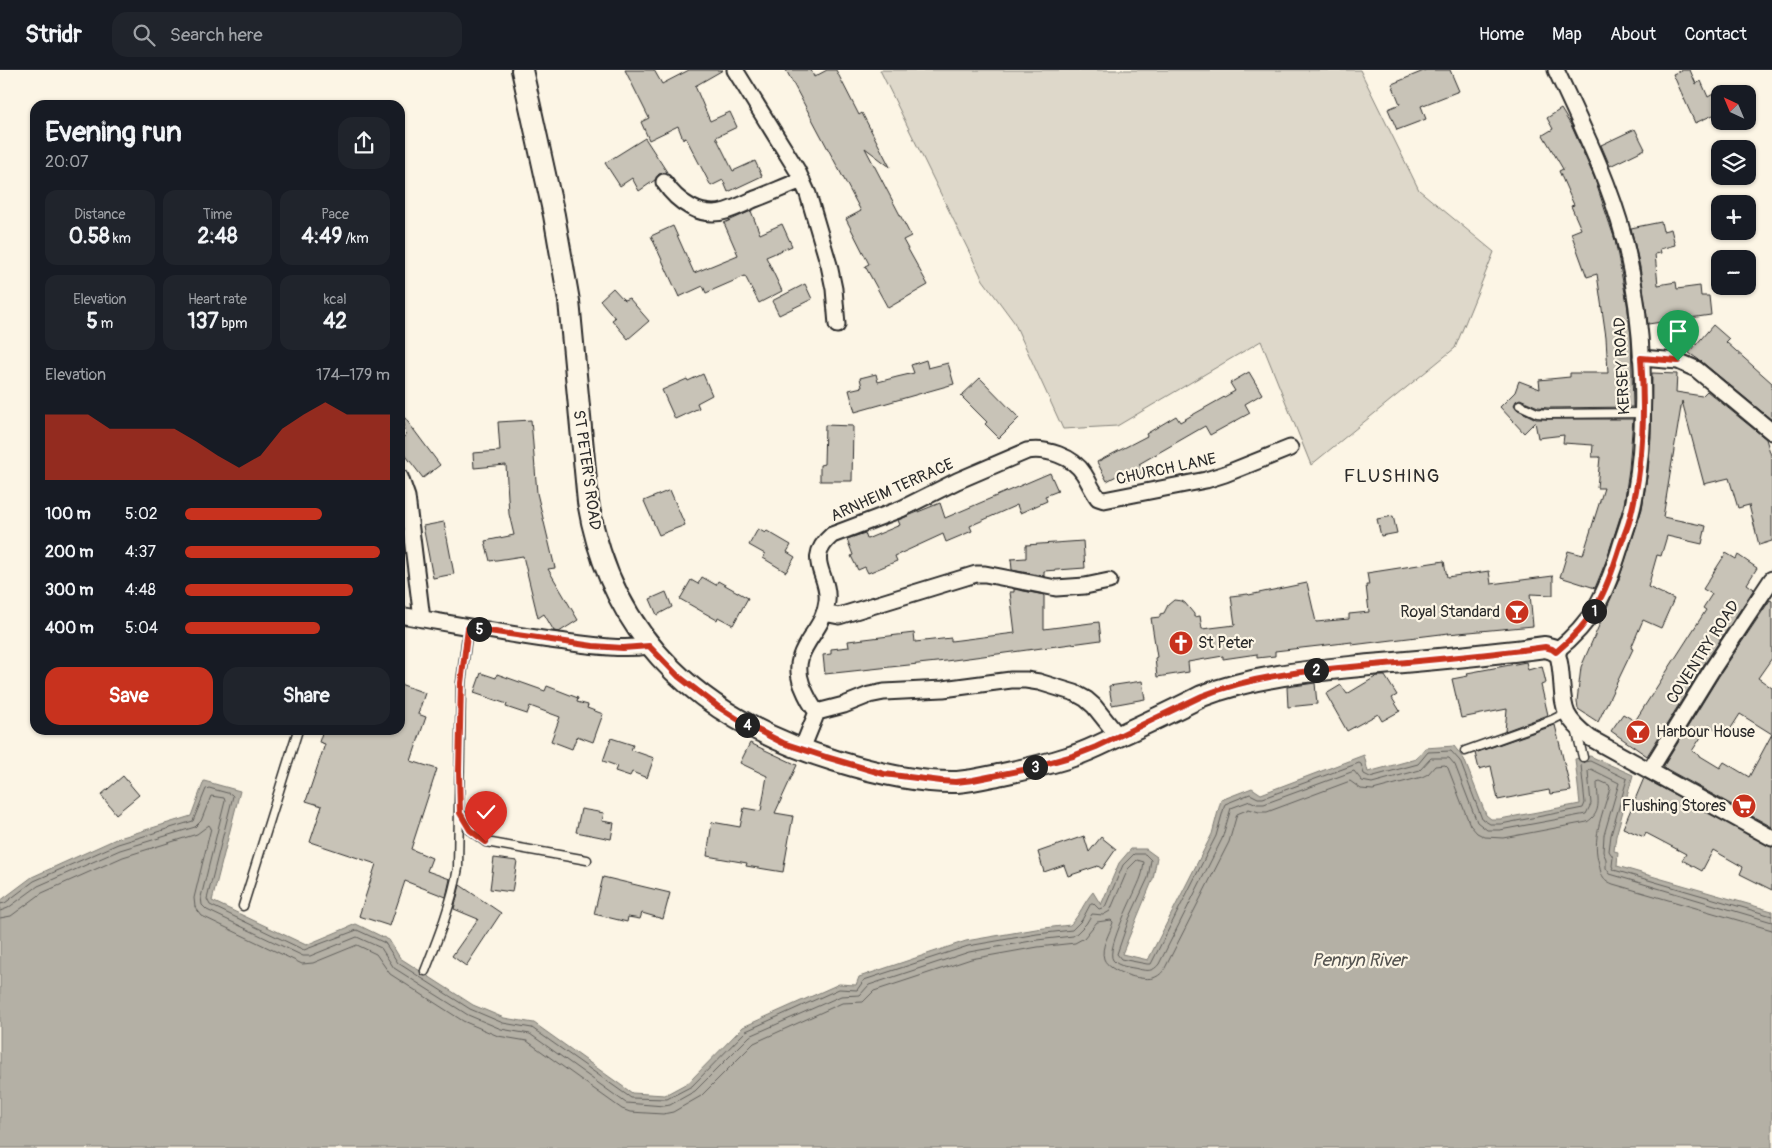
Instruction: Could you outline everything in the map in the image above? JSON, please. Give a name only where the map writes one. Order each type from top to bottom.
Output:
[{"type":"street","name":"ST PETER'S ROAD","points":[[522,70],[554,215],[569,301],[579,421],[591,522],[605,566],[627,611],[649,646],[678,676],[717,706],[742,722],[783,743],[884,774],[956,782],[1048,764],[1096,747],[1202,696],[1220,689],[1249,682],[1309,671],[1545,647],[1556,652]]},
{"type":"street","points":[[735,70],[802,180],[817,222],[829,265],[834,289],[837,326]]},
{"type":"street","name":"KERSEY ROAD","points":[[1556,70],[1602,175],[1622,229],[1632,277],[1641,358],[1643,413],[1634,500],[1612,574],[1605,592],[1587,620],[1569,641],[1556,652]]},
{"type":"street","points":[[664,182],[682,202],[690,207],[709,213],[726,211],[802,180]]},
{"type":"street","points":[[1641,358],[1678,361],[1691,366],[1705,375],[1772,432]]},
{"type":"street","name":"CHURCH LANE","points":[[1104,500],[1206,480],[1290,448]]},
{"type":"street","name":"ARNHEIM TERRACE","points":[[817,712],[808,698],[800,679],[798,667],[802,651],[813,635],[827,604],[828,596],[818,554],[826,540],[832,535],[901,509],[957,481],[1027,451],[1038,449],[1047,450],[1068,460],[1084,473],[1098,498],[1104,500]]},
{"type":"street","points":[[405,490],[408,497],[422,619]]},
{"type":"street","points":[[824,613],[839,616],[976,574],[985,574],[1056,588],[1085,586],[1109,581]]},
{"type":"street","name":"COVENTRY ROAD","points":[[1650,770],[1711,671],[1772,579]]},
{"type":"street","points":[[405,616],[468,628],[593,646],[623,648],[649,646]]},
{"type":"street","points":[[1556,652],[1560,662],[1566,713],[1576,727],[1590,738],[1772,838]]},
{"type":"street","points":[[802,749],[817,712],[884,692],[943,689],[1011,680],[1039,682],[1076,693],[1094,706],[1118,736]]},
{"type":"lane","points":[[1520,405],[1537,413],[1548,414],[1643,413]]},
{"type":"lane","points":[[425,971],[456,881],[458,868],[461,683],[468,628]]},
{"type":"lane","points":[[1464,751],[1552,720],[1566,713]]},
{"type":"lane","points":[[1576,727],[1582,757]]},
{"type":"lane","points":[[243,906],[296,735]]},
{"type":"lane","points":[[460,813],[470,830],[486,842],[587,860]]},
{"type":"shaded area","points":[[880,70],[1360,70],[1419,190],[1494,252],[1455,348],[1311,465],[1261,341],[1117,426],[1063,429],[1014,322],[983,280]]},
{"type":"water","name":"Penryn River","points":[[1454,746],[1464,759],[1486,815],[1491,819],[1580,804],[1575,759],[1590,756],[1633,775],[1616,836],[1614,851],[1618,852],[1617,866],[1772,911],[1772,1148],[0,1148],[0,901],[32,877],[116,839],[191,816],[204,781],[240,791],[212,901],[306,945],[356,924],[389,940],[400,958],[473,1005],[504,1018],[534,1023],[632,1093],[665,1095],[689,1082],[743,1027],[839,984],[856,985],[859,977],[966,941],[1070,925],[1093,892],[1101,905],[1119,863],[1131,849],[1146,849],[1157,857],[1153,879],[1122,954],[1148,960],[1212,834],[1221,800],[1252,788],[1261,794],[1364,755],[1368,772],[1416,759],[1425,748]]},
{"type":"building","points":[[625,70],[654,70],[662,84],[689,70],[723,70],[695,86],[710,121],[730,112],[737,127],[716,137],[733,171],[755,161],[762,176],[728,192],[723,180],[711,186],[686,138],[683,139],[678,126],[649,140],[641,122],[649,118]]},
{"type":"building","points":[[786,70],[811,70],[814,77],[827,70],[836,70],[859,115],[862,113],[890,167],[865,148],[911,236],[903,240],[928,285],[888,308],[865,266],[869,264],[846,219],[861,211]]},
{"type":"building","points":[[1426,70],[1450,70],[1459,91],[1421,106],[1426,119],[1397,130],[1388,109],[1400,104],[1392,84]]},
{"type":"building","points":[[1682,70],[1690,70],[1696,84],[1701,81],[1708,97],[1711,95],[1711,116],[1695,123],[1673,74]]},
{"type":"building","points":[[1561,109],[1572,127],[1594,177],[1615,240],[1631,336],[1633,407],[1548,408],[1538,407],[1520,399],[1514,405],[1518,410],[1536,419],[1633,419],[1624,505],[1595,588],[1560,577],[1568,551],[1583,555],[1604,488],[1597,488],[1600,457],[1592,457],[1593,445],[1563,443],[1564,435],[1538,438],[1535,422],[1524,433],[1500,407],[1515,392],[1519,381],[1540,389],[1539,380],[1570,377],[1570,373],[1608,373],[1606,337],[1597,274],[1587,277],[1571,233],[1581,229],[1571,206],[1574,205],[1559,171],[1563,169],[1543,135],[1553,129],[1547,118]]},
{"type":"building","points":[[1635,129],[1645,149],[1610,166],[1601,145]]},
{"type":"building","points":[[645,138],[667,172],[659,174],[655,180],[639,191],[632,178],[620,186],[605,163]]},
{"type":"building","points":[[751,211],[760,234],[782,224],[792,246],[766,257],[782,291],[759,303],[745,276],[706,293],[703,286],[679,297],[651,236],[673,226],[694,273],[738,255],[724,223]]},
{"type":"building","points":[[1661,222],[1663,231],[1671,229],[1675,245],[1660,249],[1661,253],[1655,254],[1658,285],[1676,282],[1677,289],[1700,286],[1701,296],[1709,296],[1711,315],[1648,324],[1640,267],[1631,228]]},
{"type":"building","points":[[805,284],[812,299],[779,315],[772,301]]},
{"type":"building","points":[[613,288],[624,300],[629,298],[649,321],[628,339],[612,320],[615,318],[600,300]]},
{"type":"building","points":[[1713,325],[1729,339],[1726,342],[1772,383],[1772,420],[1689,353]]},
{"type":"building","points":[[926,360],[928,368],[948,363],[954,384],[855,412],[849,390],[862,387],[860,378],[876,374],[878,382],[914,373],[911,365]]},
{"type":"building","points":[[1249,372],[1262,394],[1245,404],[1250,413],[1210,435],[1205,426],[1139,464],[1144,472],[1127,481],[1122,473],[1107,481],[1097,462],[1147,436],[1146,434],[1176,416],[1180,422],[1235,391],[1230,383]]},
{"type":"building","points":[[1652,373],[1677,374],[1676,392],[1702,396],[1707,391],[1766,439],[1772,459],[1772,541],[1759,545],[1749,505],[1738,508],[1729,478],[1704,484],[1682,401],[1663,517],[1706,526],[1702,544],[1667,536],[1661,556],[1657,555],[1648,587],[1674,599],[1661,628],[1643,620],[1631,648],[1633,649],[1598,722],[1578,709],[1577,701],[1581,667],[1618,582],[1642,509],[1651,438]]},
{"type":"building","points":[[703,374],[712,395],[697,403],[699,408],[675,419],[662,390]]},
{"type":"building","points":[[980,378],[1019,418],[999,438],[985,424],[987,422],[961,396]]},
{"type":"building","points":[[405,418],[440,465],[423,478],[405,455]]},
{"type":"building","points":[[531,420],[537,493],[555,568],[548,569],[578,620],[559,632],[554,631],[544,614],[538,618],[523,556],[490,561],[485,541],[514,535],[509,514],[506,465],[474,468],[473,453],[500,451],[498,422]]},
{"type":"building","points":[[825,425],[853,426],[852,481],[820,481],[820,465],[824,464]]},
{"type":"building","points":[[1050,473],[1058,491],[1045,496],[1047,501],[1020,513],[1017,505],[970,526],[972,531],[946,542],[943,534],[895,556],[897,561],[868,573],[865,567],[858,570],[851,556],[853,555],[847,539],[865,533],[867,539],[900,525],[898,520],[940,503],[945,518]]},
{"type":"building","points":[[670,490],[685,525],[659,535],[644,501]]},
{"type":"building","points":[[1393,516],[1397,533],[1381,536],[1377,519]]},
{"type":"building","points":[[444,522],[454,574],[433,578],[423,526]]},
{"type":"building","points":[[758,529],[765,533],[767,531],[791,545],[787,552],[795,557],[786,572],[763,558],[765,554],[749,545]]},
{"type":"building","points":[[1083,541],[1085,568],[1044,571],[1044,576],[1012,570],[1011,559],[1026,558],[1026,545]]},
{"type":"building","points":[[1726,553],[1736,559],[1738,555],[1757,568],[1747,584],[1754,589],[1647,756],[1611,731],[1623,714],[1635,721],[1706,610],[1703,608],[1712,594],[1703,589]]},
{"type":"building","points":[[1444,561],[1447,577],[1489,571],[1491,584],[1553,576],[1553,595],[1530,594],[1533,626],[1449,633],[1352,645],[1352,642],[1275,651],[1275,656],[1257,658],[1257,654],[1223,659],[1223,656],[1188,662],[1189,672],[1157,677],[1155,658],[1157,657],[1151,618],[1160,617],[1160,614],[1164,613],[1168,605],[1174,600],[1185,603],[1194,614],[1194,617],[1200,616],[1202,629],[1235,625],[1231,596],[1249,595],[1307,583],[1316,622],[1349,619],[1349,614],[1369,612],[1366,585],[1369,585],[1367,573]]},
{"type":"building","points":[[702,577],[716,585],[718,581],[748,598],[733,625],[718,617],[717,620],[680,599],[691,580],[698,584]]},
{"type":"building","points":[[1014,589],[1044,595],[1044,629],[1099,622],[1101,640],[946,661],[825,674],[823,655],[831,654],[831,649],[849,647],[848,641],[914,633],[915,642],[951,638],[951,641],[1015,633],[1010,592],[1014,592]]},
{"type":"building","points":[[666,592],[672,607],[657,615],[650,599]]},
{"type":"building","points":[[1770,600],[1772,601],[1772,658],[1758,678],[1772,688],[1772,734],[1772,827],[1663,767],[1719,676]],"holes":[[[1740,714],[1772,734],[1749,777],[1724,762],[1720,768],[1692,751],[1709,725],[1726,736]]]},
{"type":"building","points":[[1526,662],[1528,670],[1542,666],[1546,683],[1541,685],[1548,715],[1505,731],[1507,709],[1461,718],[1452,679],[1468,676],[1467,673]]},
{"type":"building","points":[[481,673],[496,678],[497,674],[545,691],[547,686],[578,698],[577,702],[588,705],[587,708],[603,714],[593,742],[577,736],[572,749],[551,741],[560,717],[530,706],[527,714],[506,707],[507,704],[474,693]]},
{"type":"building","points":[[1377,676],[1385,676],[1397,695],[1392,698],[1400,711],[1382,721],[1378,714],[1347,731],[1326,694],[1341,685],[1347,694]]},
{"type":"building","points":[[1142,681],[1145,699],[1112,705],[1109,686]]},
{"type":"building","points":[[1315,683],[1317,704],[1288,707],[1287,687]]},
{"type":"building","points":[[405,686],[425,693],[418,714],[426,717],[411,761],[437,769],[411,849],[432,858],[427,871],[450,879],[446,897],[405,881],[390,926],[359,916],[376,864],[310,842],[322,806],[306,801],[325,744],[319,742],[321,735],[405,735]]},
{"type":"building","points":[[1555,725],[1571,791],[1550,794],[1549,790],[1498,800],[1491,766],[1479,769],[1475,753]]},
{"type":"building","points":[[611,738],[633,745],[631,750],[654,758],[647,778],[632,772],[630,776],[615,771],[617,766],[603,761]]},
{"type":"building","points":[[750,743],[797,765],[775,813],[793,816],[783,872],[746,866],[747,863],[707,856],[712,822],[740,827],[744,808],[761,811],[767,776],[740,763]]},
{"type":"building","points":[[123,776],[139,795],[116,814],[101,795]]},
{"type":"building","points":[[1644,778],[1772,847],[1772,890],[1740,874],[1743,867],[1713,850],[1702,871],[1682,860],[1686,854],[1646,833],[1644,837],[1623,828]]},
{"type":"building","points":[[581,809],[604,813],[602,821],[614,823],[611,839],[576,832]]},
{"type":"building","points":[[1084,836],[1089,852],[1101,837],[1116,849],[1102,869],[1098,866],[1068,876],[1064,865],[1044,872],[1038,852]]},
{"type":"building","points":[[494,858],[517,861],[512,892],[490,889]]},
{"type":"building","points":[[603,877],[670,893],[663,919],[642,913],[640,919],[628,917],[627,922],[594,914]]},
{"type":"building","points":[[460,885],[501,913],[466,966],[452,956],[478,919],[454,909]]},
{"type":"place","name":"Royal Standard","points":[[1517,612]]},
{"type":"place","name":"St Peter","points":[[1181,643]]},
{"type":"place","name":"Harbour House","points":[[1638,732]]},
{"type":"place","name":"Flushing Stores","points":[[1744,806]]},
{"type":"district","name":"FLUSHING","points":[[1392,476]]},
{"type":"route","points":[[486,842],[470,830],[460,813],[461,683],[468,628],[593,646],[635,648],[649,646],[678,676],[717,706],[742,722],[783,743],[884,774],[956,782],[1023,770],[1073,756],[1096,747],[1202,696],[1234,685],[1309,671],[1545,647],[1556,652],[1578,632],[1605,592],[1630,519],[1643,426],[1641,358],[1678,361]]}]
